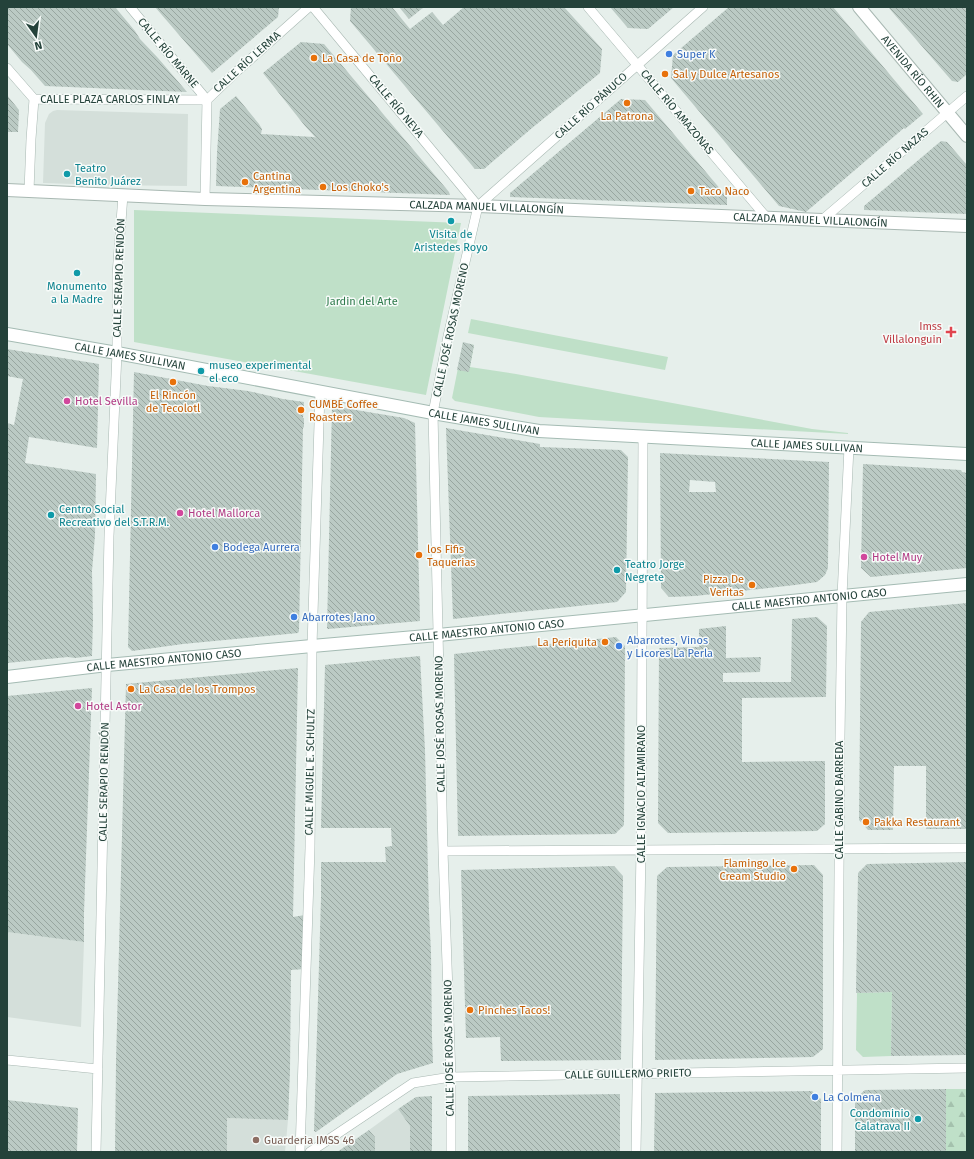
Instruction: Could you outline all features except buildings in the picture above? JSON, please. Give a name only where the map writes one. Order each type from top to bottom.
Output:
[{"type":"main road","name":"AVENIDA RÍO RHIN","points":[[859,7],[967,136]]},
{"type":"main road","name":"CALZADA MANUEL VILLALONGÍN","points":[[7,190],[205,199],[478,206],[967,226]]},
{"type":"main road","name":"CALLE JAMES SULLIVAN","points":[[7,334],[117,353],[433,413],[540,431],[967,454]]},
{"type":"main road","name":"CALLE MAESTRO ANTONIO CASO","points":[[7,677],[107,665],[642,616],[967,584]]},
{"type":"street","name":"CALLE RÍO MARNE","points":[[130,7],[207,100]]},
{"type":"street","name":"CALLE RÍO LERMA","points":[[205,199],[207,100],[309,7]]},
{"type":"street","name":"CALLE RÍO NEVA","points":[[313,7],[478,206]]},
{"type":"street","name":"CALLE RÍO AMAZONAS","points":[[588,7],[766,218]]},
{"type":"street","name":"CALLE RÍO PÁNUCO","points":[[478,206],[703,7]]},
{"type":"street","points":[[7,68],[34,99]]},
{"type":"street","name":"CALLE RÍO NAZAS","points":[[822,220],[967,96]]},
{"type":"street","name":"CALLE PLAZA CARLOS FINLAY","points":[[29,192],[34,99],[207,100]]},
{"type":"street","name":"CALLE SERAPIO RENDÓN","points":[[96,1152],[109,536],[117,353],[117,275],[123,196]]},
{"type":"street","name":"CALLE JOSÉ ROSAS MORENO","points":[[451,1152],[433,413],[448,336],[478,206]]},
{"type":"street","name":"CALLE MIGUEL E. SCHULTZ","points":[[300,1152],[310,848],[312,646],[320,392]]},
{"type":"street","name":"CALLE IGNACIO ALTAMIRANO","points":[[636,1152],[641,849],[643,436]]},
{"type":"street","name":"CALLE GABINO BARREDA","points":[[838,1152],[842,596],[849,447]]},
{"type":"street","points":[[443,851],[967,848]]},
{"type":"street","points":[[7,1060],[98,1069]]},
{"type":"street","name":"CALLE GUILLERMO PRIETO","points":[[310,1152],[413,1083],[450,1077],[967,1068]]},
{"type":"shaded area","points":[[57,110],[188,114],[187,186],[43,183],[45,123],[49,114]]},
{"type":"shaded area","points":[[7,932],[84,942],[81,1027],[7,1017]]},
{"type":"shaded area","points":[[398,1109],[410,1126],[410,1152],[375,1152],[375,1137],[369,1130]]},
{"type":"shaded area","name":"Guarderia IMSS 46","points":[[227,1118],[288,1120],[285,1152],[227,1152]]},
{"type":"green space","name":"Jardin del Arte","points":[[134,210],[461,223],[426,395],[134,342]]},
{"type":"green space","points":[[471,319],[668,357],[665,370],[468,333]]},
{"type":"green space","points":[[463,343],[474,345],[470,367],[516,374],[812,429],[848,434],[539,417],[455,401],[452,398]]},
{"type":"green space","points":[[892,992],[891,1056],[863,1057],[856,1050],[857,993]]},
{"type":"green space","points":[[946,1089],[967,1089],[967,1151],[946,1152]]},
{"type":"place","name":"Super K","points":[[669,54]]},
{"type":"place","name":"La Casa de Toño","points":[[314,58]]},
{"type":"place","name":"Sal y Dulce Artesanos","points":[[665,74]]},
{"type":"place","name":"La Patrona","points":[[627,103]]},
{"type":"place","name":"Teatro Benito Juárez","points":[[67,174]]},
{"type":"place","name":"Cantina Argentina","points":[[245,182]]},
{"type":"place","name":"Los Choko's","points":[[323,187]]},
{"type":"place","name":"Taco Naco","points":[[691,191]]},
{"type":"place","name":"Visita de Aristedes Royo","points":[[451,221]]},
{"type":"place","name":"Monumento a la Madre","points":[[77,273]]},
{"type":"place","name":"Imss Villalonguin","points":[[951,332]]},
{"type":"place","name":"museo experimental el eco","points":[[201,371]]},
{"type":"place","name":"El Rincón de Tecolotl","points":[[173,382]]},
{"type":"place","name":"Hotel Sevilla","points":[[67,401]]},
{"type":"place","name":"CUMBÉ Coffee Roasters","points":[[301,410]]},
{"type":"place","name":"Hotel Mallorca","points":[[180,513]]},
{"type":"place","name":"Centro Social Recreativo del S.T.R.M.","points":[[51,515]]},
{"type":"place","name":"Bodega Aurrera","points":[[215,547]]},
{"type":"place","name":"los Fifis Taquerias","points":[[419,555]]},
{"type":"place","name":"Hotel Muy","points":[[864,557]]},
{"type":"place","name":"Teatro Jorge Negrete","points":[[617,570]]},
{"type":"place","name":"Pizza De Veritas","points":[[752,585]]},
{"type":"place","name":"Abarrotes Jano","points":[[294,617]]},
{"type":"place","name":"La Periquita","points":[[605,642]]},
{"type":"place","name":"Abarrotes, Vinos y Licores La Perla","points":[[619,646]]},
{"type":"place","name":"La Casa de los Trompos","points":[[131,689]]},
{"type":"place","name":"Hotel Astor","points":[[78,706]]},
{"type":"place","name":"Pakka Restaurant","points":[[866,822]]},
{"type":"place","name":"Flamingo Ice Cream Studio","points":[[794,869]]},
{"type":"place","name":"Pinches Tacos!","points":[[470,1010]]},
{"type":"place","name":"La Colmena","points":[[815,1097]]},
{"type":"place","name":"Condominio Calatrava II","points":[[918,1119]]},
{"type":"place","name":"Guarderia IMSS 46","points":[[256,1140]]}]
